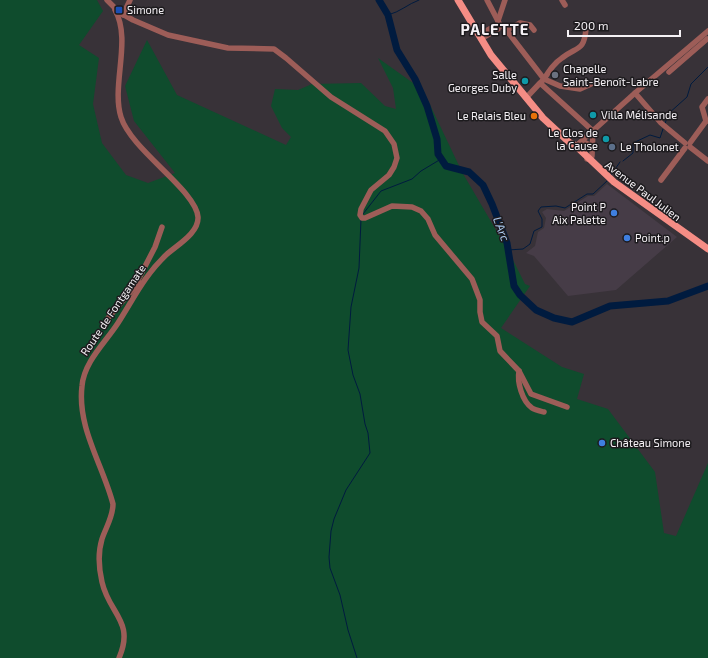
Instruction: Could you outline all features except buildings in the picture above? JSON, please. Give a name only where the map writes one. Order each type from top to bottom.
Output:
[{"type":"main road","name":"Avenue Paul Julien","points":[[458,0],[490,55],[546,121],[611,180],[708,250]]},
{"type":"main road","name":"Avenue Paul Julien","points":[[575,147],[591,159],[611,180]]},
{"type":"street","points":[[107,0],[123,15],[156,30],[198,42],[228,48],[274,50],[286,58],[331,97],[385,131],[394,144],[397,158],[389,175],[370,190],[361,209],[360,215],[362,218],[365,218],[386,208],[402,205],[412,206],[421,211],[428,219],[435,234],[472,279],[480,300],[482,322],[497,336],[500,351],[519,371],[531,394],[567,407]]},
{"type":"street","points":[[123,15],[130,0]]},
{"type":"street","points":[[487,0],[500,25],[542,81],[593,131],[591,159]]},
{"type":"street","points":[[480,37],[498,29],[505,0]]},
{"type":"street","name":"Route de Fontgamate","points":[[113,6],[119,18],[121,32],[118,102],[122,119],[137,143],[190,199],[198,212],[198,218],[193,231],[154,267],[139,287],[118,323],[87,368],[82,386],[82,406],[87,431],[113,504],[113,513],[102,539],[100,553],[101,580],[106,596],[124,627],[124,644],[119,658]]},
{"type":"street","points":[[500,25],[509,29],[520,23],[530,25],[534,30]]},
{"type":"street","points":[[526,98],[562,57],[580,48],[585,41],[586,29]]},
{"type":"street","points":[[575,147],[635,93],[675,63],[707,36]]},
{"type":"street","points":[[669,72],[675,63]]},
{"type":"street","points":[[542,81],[573,89],[580,89],[591,84]]},
{"type":"street","points":[[635,93],[661,123],[708,161]]},
{"type":"street","points":[[662,180],[687,145],[707,121],[702,107],[708,99]]},
{"type":"street","points":[[575,147],[593,147]]},
{"type":"street","points":[[108,318],[134,288],[139,287],[138,280],[155,247],[162,227]]},
{"type":"street","points":[[519,371],[518,378],[521,392],[531,407],[544,412]]},
{"type":"shaded area","points":[[607,184],[677,237],[616,290],[568,296],[534,256],[526,253],[535,246],[538,232],[544,228],[546,218],[542,212],[547,209],[564,211],[588,196],[594,196]]},
{"type":"green space","points":[[0,0],[97,0],[103,11],[79,45],[99,58],[93,104],[102,143],[126,175],[148,183],[175,173],[134,121],[125,86],[147,40],[177,95],[286,145],[291,137],[282,128],[271,106],[275,89],[298,90],[312,84],[361,83],[385,106],[396,109],[393,88],[378,58],[423,90],[462,172],[510,254],[525,284],[530,286],[501,328],[562,367],[584,374],[577,399],[608,409],[655,472],[664,533],[676,536],[708,463],[708,658],[0,658]]},
{"type":"waterway","name":"L'Arc","points":[[379,0],[388,15],[397,50],[415,79],[427,106],[437,139],[438,154],[446,166],[469,172],[483,185],[507,243],[514,286],[520,295],[536,310],[554,318],[572,322],[610,306],[668,301],[708,286]]},
{"type":"waterway","points":[[388,15],[419,0]]},
{"type":"waterway","points":[[665,124],[668,114],[687,97],[691,84],[708,67]]},
{"type":"waterway","points":[[623,161],[633,153],[633,143],[650,135],[660,138],[663,129]]},
{"type":"waterway","points":[[363,214],[381,191],[412,179],[421,171],[441,159]]},
{"type":"waterway","points":[[611,175],[620,162]]},
{"type":"waterway","points":[[508,250],[523,249],[530,244],[534,231],[542,227],[542,219],[538,211],[541,207],[556,206],[565,208],[587,194],[593,194],[607,181]]},
{"type":"waterway","points":[[357,658],[348,630],[340,595],[330,568],[329,557],[331,531],[334,519],[346,490],[370,453],[368,433],[360,394],[353,375],[348,350],[351,307],[359,268],[361,219]]},
{"type":"place","name":"Simone","points":[[119,10]]},
{"type":"place","name":"Chapelle Saint-Benoît-Labre","points":[[555,75]]},
{"type":"place","name":"Salle Georges Duby","points":[[525,81]]},
{"type":"place","name":"Villa Mélisande","points":[[593,115]]},
{"type":"place","name":"Le Relais Bleu","points":[[534,116]]},
{"type":"place","name":"Le Clos de la Cause","points":[[606,139]]},
{"type":"place","name":"Le Tholonet","points":[[612,147]]},
{"type":"place","name":"Point P Aix Palette","points":[[614,213]]},
{"type":"place","name":"Point.p","points":[[627,238]]},
{"type":"place","name":"Château Simone","points":[[602,443]]},
{"type":"district","name":"PALETTE","points":[[495,30]]}]
